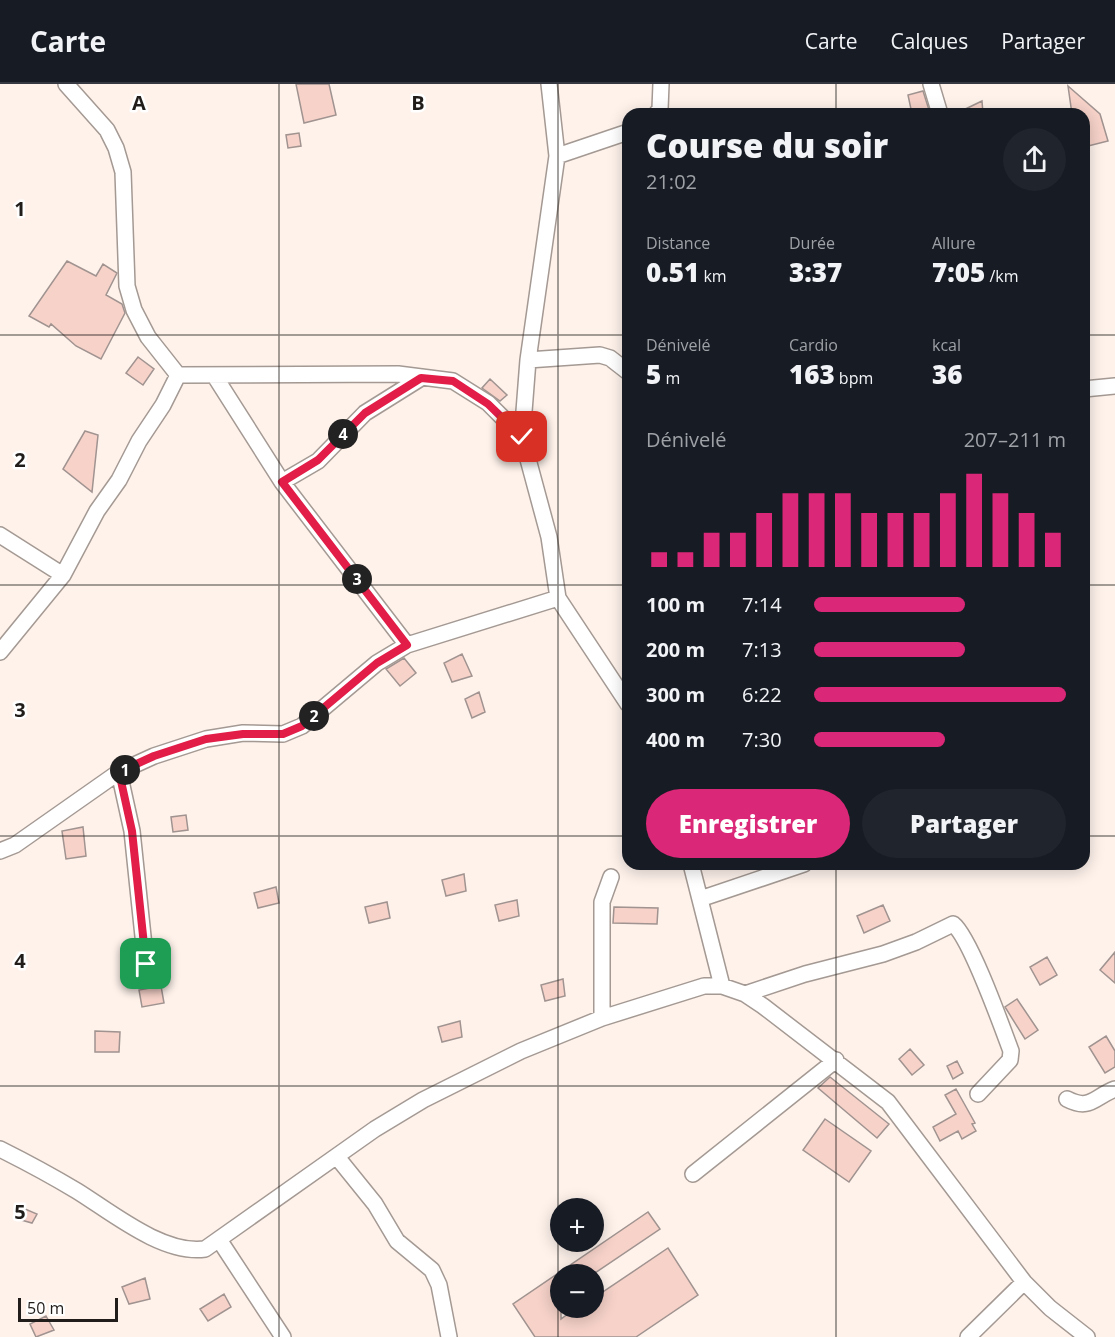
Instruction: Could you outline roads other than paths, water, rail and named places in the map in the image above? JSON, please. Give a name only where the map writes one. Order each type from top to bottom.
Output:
[{"type":"street","points":[[66,84],[107,130],[116,148],[123,172],[127,286],[134,310],[148,337],[178,375]]},
{"type":"street","points":[[549,84],[557,156],[528,360],[522,437],[549,537],[558,598],[622,695]]},
{"type":"street","points":[[660,108],[661,84]]},
{"type":"street","points":[[931,84],[938,108]]},
{"type":"street","points":[[557,156],[622,134]]},
{"type":"street","points":[[528,360],[600,355],[610,358],[622,367]]},
{"type":"street","points":[[178,375],[376,373],[453,381],[488,404],[522,437]]},
{"type":"street","points":[[0,652],[63,575],[97,511],[119,480],[178,375]]},
{"type":"street","points":[[214,375],[282,482],[407,645]]},
{"type":"street","points":[[282,482],[318,460],[365,413],[421,378]]},
{"type":"street","points":[[1090,388],[1115,386]]},
{"type":"street","points":[[0,535],[63,575]]},
{"type":"street","points":[[0,851],[15,845],[119,772],[154,756],[206,739],[243,734],[283,734],[302,726],[377,663],[407,645],[558,598]]},
{"type":"street","points":[[119,772],[132,831],[146,964]]},
{"type":"street","points":[[693,870],[722,986]]},
{"type":"street","points":[[700,899],[786,870]]},
{"type":"street","points":[[602,1018],[600,987],[602,902],[612,877]]},
{"type":"street","points":[[745,994],[805,974],[894,950],[953,924],[961,934],[984,982],[1011,1052],[1010,1060],[978,1094]]},
{"type":"street","points":[[0,1149],[166,1243],[197,1250],[220,1241],[375,1129],[473,1073],[602,1018],[680,991],[704,986],[722,986],[745,994],[888,1101],[1024,1282],[1050,1308],[1087,1337]]},
{"type":"street","points":[[693,1174],[836,1060]]},
{"type":"street","points":[[1067,1099],[1078,1105],[1086,1105],[1115,1089]]},
{"type":"street","points":[[337,1157],[375,1204],[397,1241],[432,1270],[439,1285],[449,1337]]},
{"type":"street","points":[[220,1241],[283,1337]]},
{"type":"street","points":[[968,1337],[1024,1282]]}]
